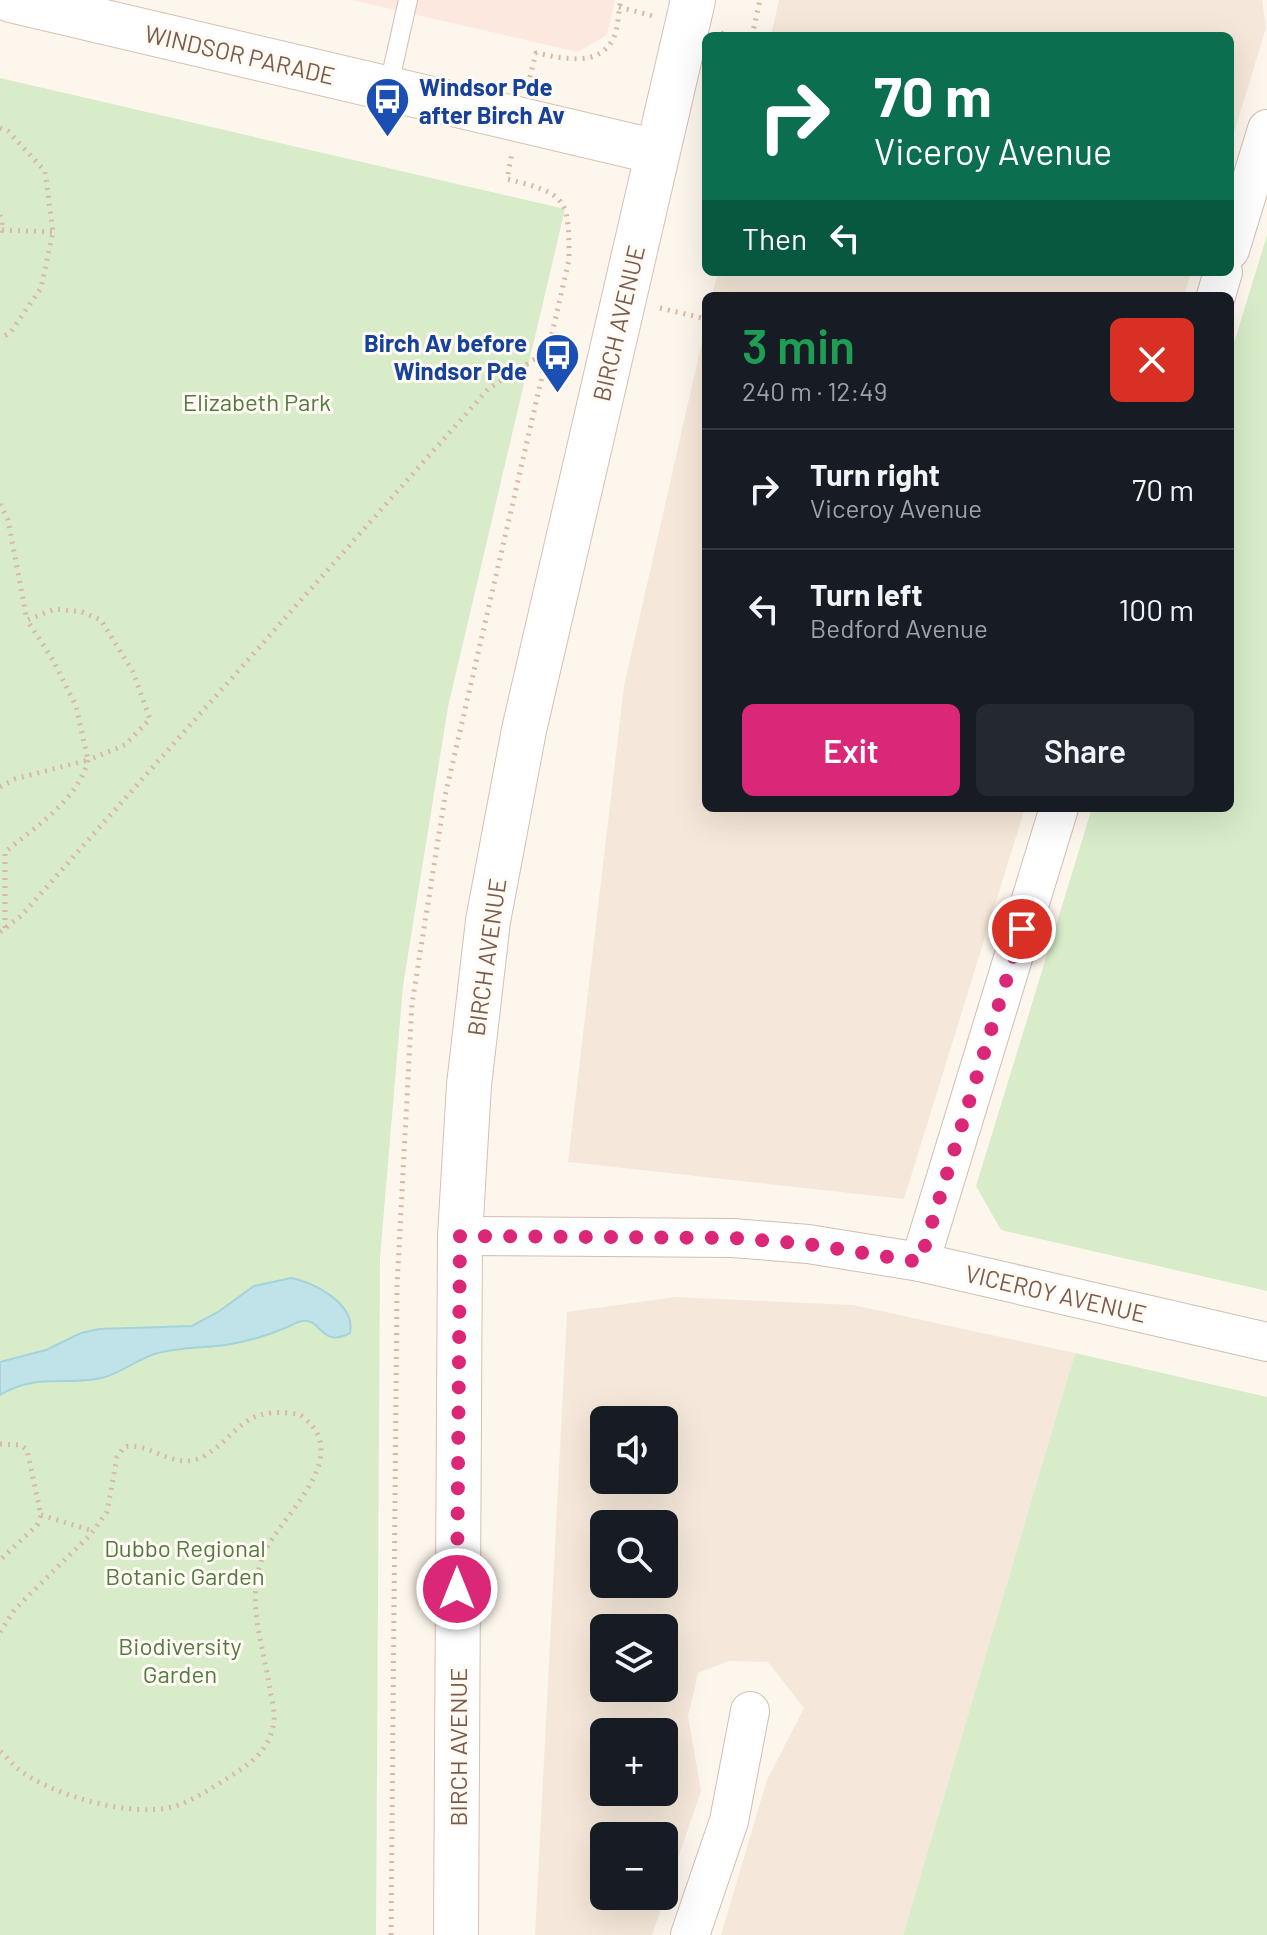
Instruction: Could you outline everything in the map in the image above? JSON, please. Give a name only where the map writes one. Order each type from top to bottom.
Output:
[{"type":"street","name":"WINDSOR PARADE","points":[[11,0],[100,10],[388,89],[657,152]]},
{"type":"street","name":"BIRCH AVENUE","points":[[456,1935],[460,1236],[469,1085],[488,921],[524,730],[693,0]]},
{"type":"street","points":[[1234,237],[1267,129]]},
{"type":"street","points":[[920,1262],[1058,812]]},
{"type":"street","name":"VICEROY AVENUE","points":[[460,1236],[733,1238],[808,1244],[920,1262],[1267,1342]]},
{"type":"street","points":[[690,1935],[729,1821],[750,1711]]},
{"type":"lane","points":[[388,89],[408,0]]},
{"type":"path","points":[[753,32],[760,0]]},
{"type":"path","points":[[0,128],[8,131],[45,171],[53,232],[41,288],[10,333],[0,338]]},
{"type":"path","points":[[0,215],[1,232],[53,232]]},
{"type":"path","points":[[624,299],[702,318]]},
{"type":"path","points":[[2,931],[21,916],[488,389],[546,352],[608,365]]},
{"type":"path","points":[[0,504],[8,520],[27,620],[53,660],[76,706],[88,760],[84,776],[52,813],[2,851],[2,931]]},
{"type":"path","points":[[0,787],[15,779],[88,760],[125,745],[150,719],[133,672],[101,620],[82,612],[55,609],[27,620]]},
{"type":"path","points":[[0,1632],[36,1585],[93,1531],[107,1512],[117,1457],[124,1447],[135,1444],[171,1460],[202,1457],[245,1420],[273,1412],[301,1414],[316,1429],[321,1452],[315,1478],[263,1555],[254,1599],[275,1718],[268,1745],[246,1766],[209,1790],[173,1807],[139,1812],[59,1791],[19,1770],[0,1751]]},
{"type":"path","points":[[0,1444],[20,1445],[27,1450],[41,1515],[37,1525],[0,1560]]},
{"type":"path","points":[[41,1515],[93,1531]]},
{"type":"shaded area","points":[[352,0],[615,0],[607,35],[578,52]]},
{"type":"shaded area","points":[[779,0],[1262,0],[1266,28],[1234,133],[1234,32],[772,32]]},
{"type":"shaded area","points":[[717,276],[1190,276],[1185,292],[713,292]]},
{"type":"shaded area","points":[[702,342],[702,812],[1024,812],[904,1199],[568,1162],[624,686]]},
{"type":"shaded area","points":[[676,1297],[853,1305],[1075,1353],[903,1935],[721,1935],[767,1780],[804,1708],[768,1662],[729,1661],[698,1673],[688,1716],[701,1791],[678,1859],[678,1822],[590,1822],[590,1910],[661,1910],[652,1935],[535,1935],[567,1312]]},
{"type":"green space","points":[[0,78],[565,209],[448,707],[403,986],[380,1258],[376,1935],[0,1935]]},
{"type":"green space","points":[[1267,235],[1267,1291],[1001,1230],[976,1186],[1091,812],[1234,812],[1234,343]]},
{"type":"green space","points":[[1075,1353],[1267,1397],[1267,1935],[903,1935]]},
{"type":"water","points":[[291,1278],[311,1284],[340,1304],[347,1313],[350,1333],[333,1337],[313,1323],[302,1321],[241,1342],[158,1353],[102,1378],[26,1384],[0,1395],[0,1362],[46,1350],[81,1333],[99,1329],[192,1326],[254,1286]]},
{"type":"place","name":"Windsor Pde after Birch Av","points":[[388,139]]},
{"type":"place","name":"Birch Av before Windsor Pde","points":[[558,395]]},
{"type":"route","points":[[457,1589],[460,1236],[733,1238],[808,1244],[920,1262],[1022,929]]},
{"type":"park label","name":"Elizabeth Park","points":[[257,401]]},
{"type":"park label","name":"Dubbo Regional Botanic Garden","points":[[185,1561]]},
{"type":"park label","name":"Biodiversity Garden","points":[[180,1659]]}]
